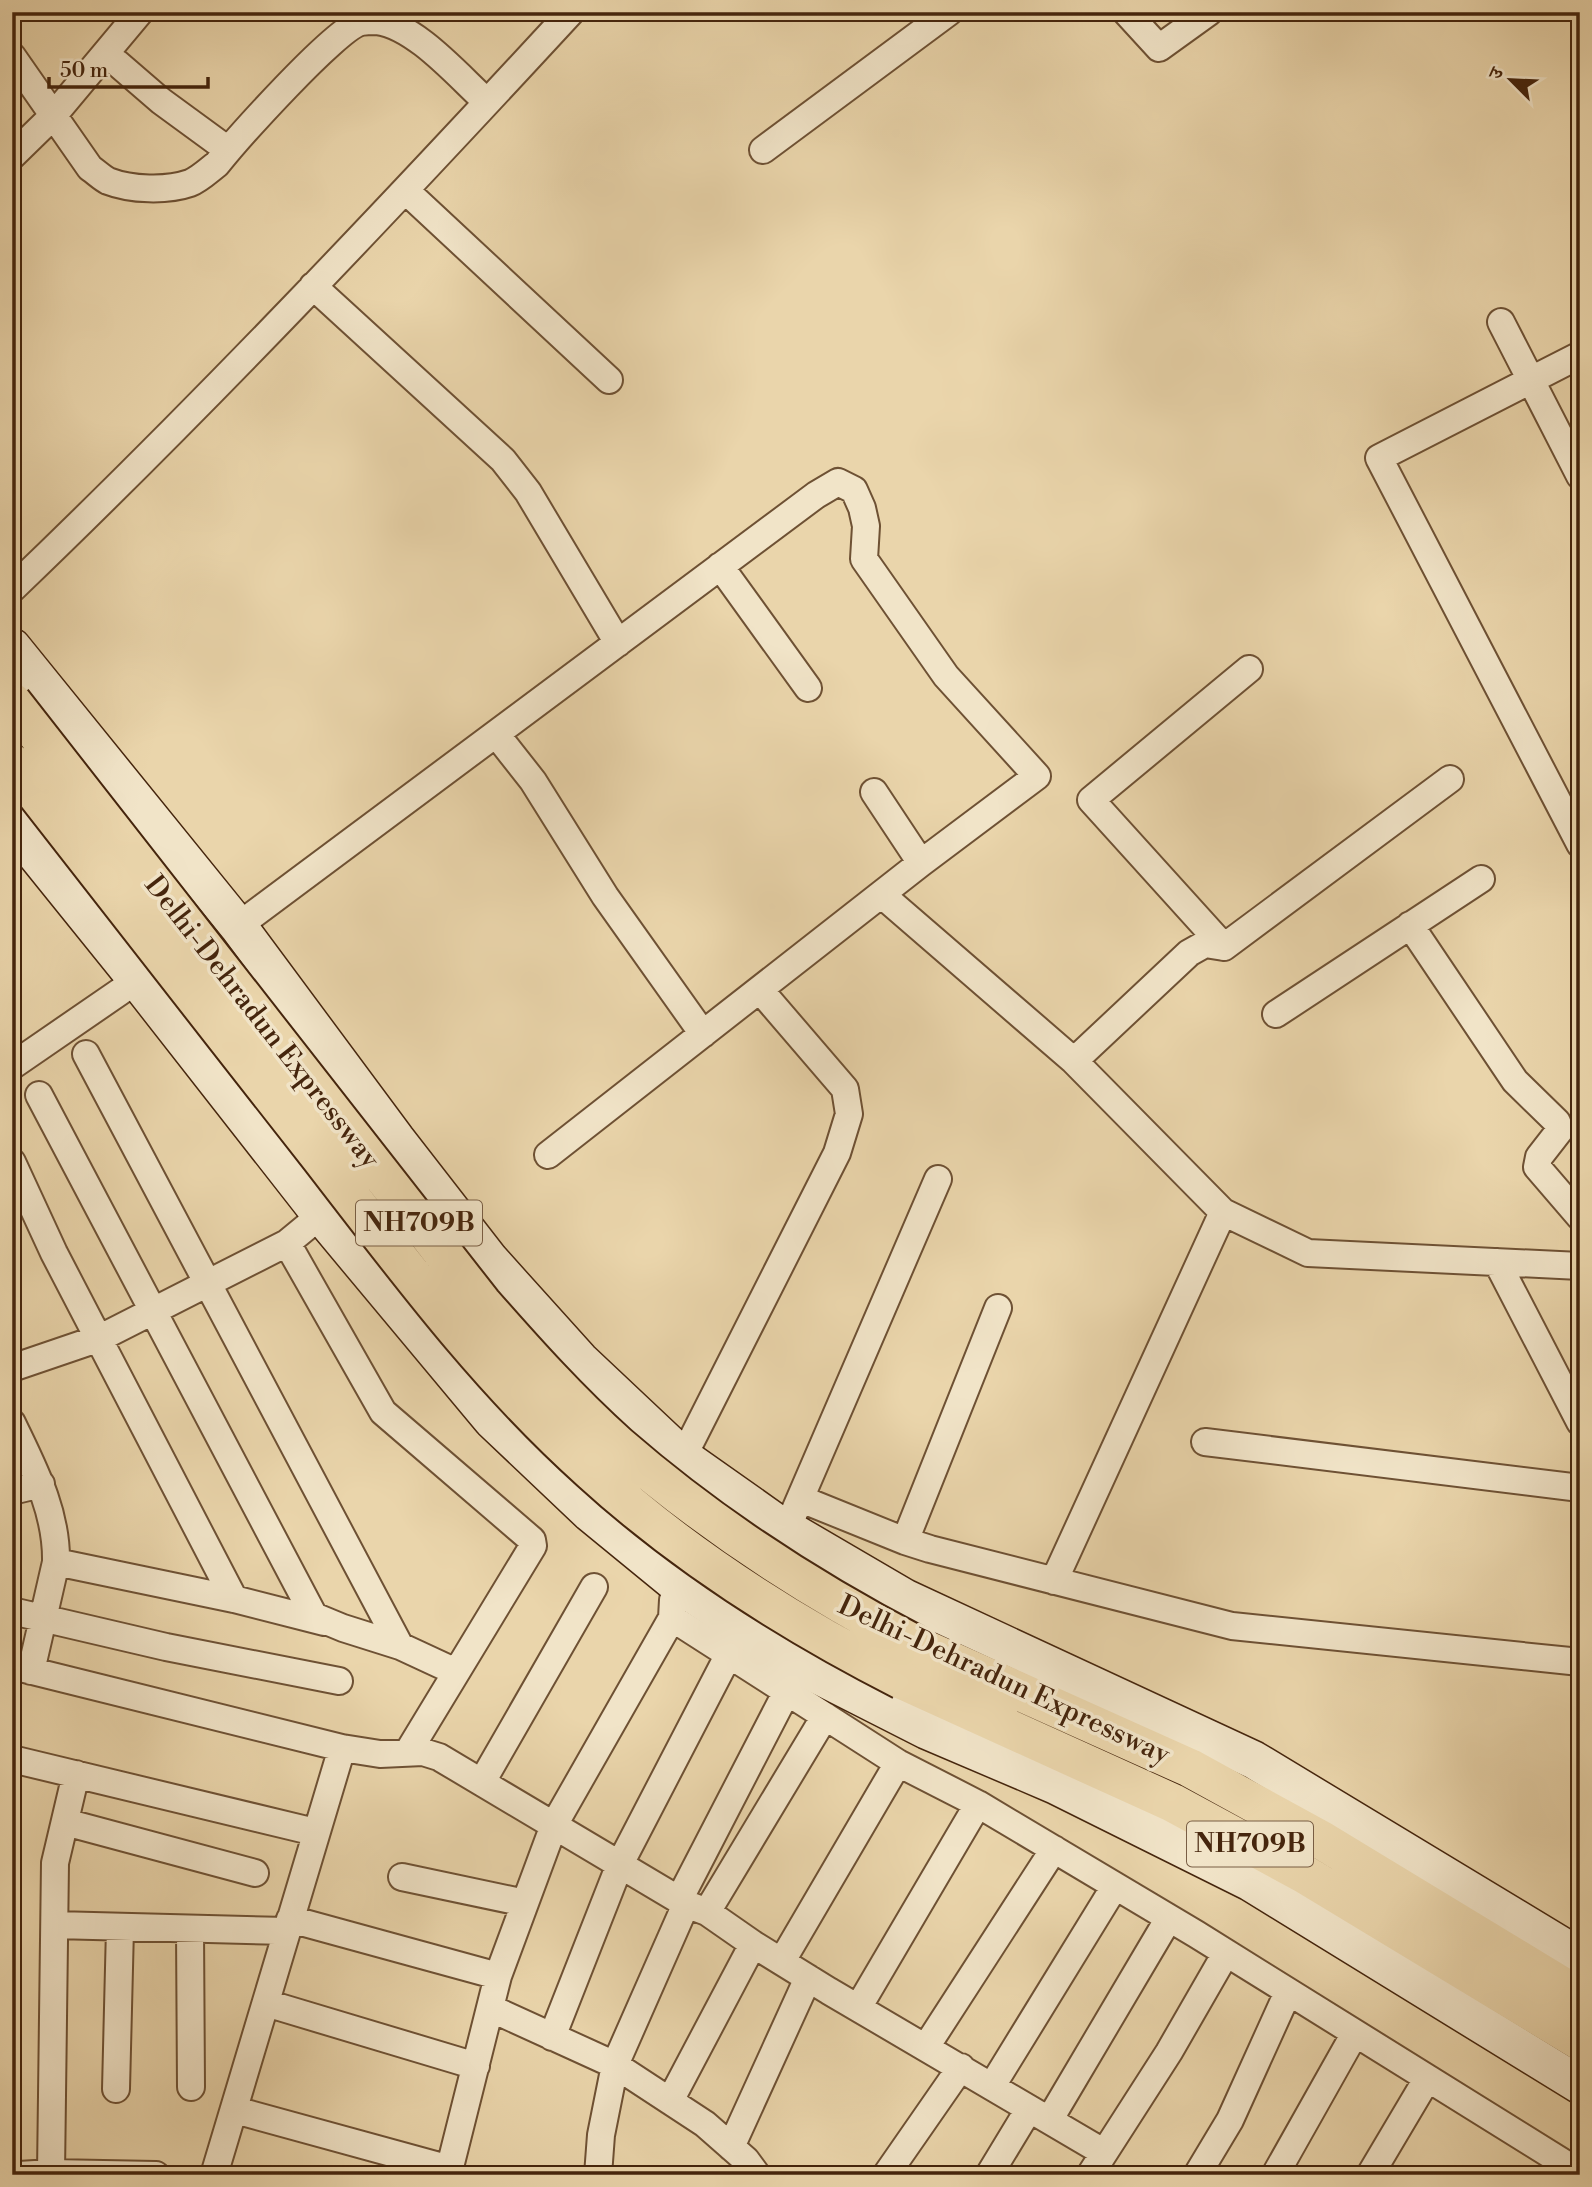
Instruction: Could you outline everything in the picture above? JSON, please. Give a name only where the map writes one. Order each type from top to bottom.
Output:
[{"type":"highway","name":"Delhi-Dehradun Expressway","points":[[12,702],[482,1303],[570,1399],[666,1485],[763,1557],[865,1619],[918,1646],[1190,1768],[1323,1840],[1580,1997]]},
{"type":"highway","name":"Delhi-Dehradun Expressway","points":[[12,763],[452,1327],[543,1426],[642,1515],[742,1588],[847,1652],[902,1680],[1174,1803],[1304,1874],[1580,2041]]},
{"type":"street","points":[[12,156],[53,116],[140,12]]},
{"type":"street","points":[[12,589],[116,490],[405,190],[571,12]]},
{"type":"street","points":[[763,150],[949,12]]},
{"type":"street","points":[[1126,12],[1159,48],[1209,12]]},
{"type":"street","points":[[12,56],[90,168],[107,180],[153,188],[191,182],[217,164],[306,67],[340,35],[359,22],[374,17],[408,33],[487,102]]},
{"type":"street","points":[[117,63],[161,101],[228,150]]},
{"type":"street","points":[[405,190],[609,380]]},
{"type":"street","points":[[313,286],[503,460],[528,492],[618,643]]},
{"type":"street","points":[[1501,322],[1580,476]]},
{"type":"street","points":[[1580,355],[1530,378],[1379,458],[1580,844]]},
{"type":"street","points":[[12,1066],[137,980],[238,926],[838,481],[854,490],[862,508],[866,526],[864,559],[946,676],[1037,776],[921,863],[548,1155]]},
{"type":"street","points":[[720,566],[808,688]]},
{"type":"street","points":[[12,647],[238,926],[490,1261],[580,1360],[682,1457],[794,1514],[905,1598],[1254,1760],[1580,1957]]},
{"type":"street","points":[[1224,947],[1091,800],[1249,669]]},
{"type":"street","points":[[496,734],[533,781],[605,896],[703,1034]]},
{"type":"street","points":[[1073,1061],[1189,953],[1205,944],[1224,947],[1450,779]]},
{"type":"street","points":[[874,792],[921,863]]},
{"type":"street","points":[[12,825],[321,1215],[492,1420],[590,1513],[673,1581],[798,1665],[926,1730],[1055,1785],[1250,1882],[1580,2085]]},
{"type":"street","points":[[1276,1014],[1481,879]]},
{"type":"street","points":[[882,895],[1073,1061],[1223,1212],[1308,1253],[1580,1265]]},
{"type":"street","points":[[1410,925],[1515,1082],[1557,1122],[1560,1130],[1539,1157],[1537,1167],[1580,1217]]},
{"type":"street","points":[[682,1457],[836,1153],[849,1114],[845,1089],[760,990]]},
{"type":"street","points":[[86,1054],[400,1646]]},
{"type":"street","points":[[39,1096],[314,1616],[324,1622]]},
{"type":"street","points":[[12,1162],[54,1253],[234,1599]]},
{"type":"street","points":[[794,1514],[938,1179]]},
{"type":"street","points":[[1055,1581],[1223,1212]]},
{"type":"street","points":[[12,1368],[100,1338],[287,1243],[321,1215]]},
{"type":"street","points":[[287,1243],[383,1412],[532,1540],[533,1546],[408,1752]]},
{"type":"street","points":[[1497,1262],[1580,1422]]},
{"type":"street","points":[[905,1541],[998,1308]]},
{"type":"street","points":[[12,1423],[41,1484],[54,1527],[56,1562],[43,1618],[22,1668],[342,1748],[380,1754],[424,1752],[439,1757],[1103,2152]]},
{"type":"street","points":[[1205,1442],[1580,1488]]},
{"type":"street","points":[[12,1491],[41,1484]]},
{"type":"street","points":[[794,1514],[1232,1626],[1580,1662]]},
{"type":"street","points":[[56,1562],[234,1599],[324,1622],[400,1646],[456,1672]]},
{"type":"street","points":[[235,2110],[449,2172],[498,1976],[554,1825],[672,1618],[673,1581]]},
{"type":"street","points":[[482,1782],[594,1587]]},
{"type":"street","points":[[12,1611],[166,1647],[339,1681]]},
{"type":"street","points":[[672,1618],[898,1763],[978,1804],[1169,1918],[1580,2173]]},
{"type":"street","points":[[552,2037],[620,1864],[729,1654]]},
{"type":"street","points":[[597,2175],[601,2135],[615,2065],[691,1905],[787,1691]]},
{"type":"street","points":[[691,1905],[825,1716]]},
{"type":"street","points":[[214,2175],[342,1748]]},
{"type":"street","points":[[12,1759],[316,1832]]},
{"type":"street","points":[[782,1961],[898,1763]]},
{"type":"street","points":[[51,2172],[55,1863],[76,1774]]},
{"type":"street","points":[[858,2008],[978,1804]]},
{"type":"street","points":[[65,1822],[256,1872]]},
{"type":"street","points":[[926,2047],[1054,1849]]},
{"type":"street","points":[[402,1877],[525,1903]]},
{"type":"street","points":[[992,2086],[1115,1886]]},
{"type":"street","points":[[989,2175],[1039,2114],[1169,1918]]},
{"type":"street","points":[[55,1926],[190,1930],[289,1925],[498,1976]]},
{"type":"street","points":[[116,2089],[120,1928]]},
{"type":"street","points":[[190,1930],[191,2087]]},
{"type":"street","points":[[670,2101],[753,1944]]},
{"type":"street","points":[[1090,2175],[1169,2052],[1226,1953]]},
{"type":"street","points":[[731,2147],[808,1978]]},
{"type":"street","points":[[1197,2175],[1230,2120],[1288,1992]]},
{"type":"street","points":[[266,2003],[476,2066]]},
{"type":"street","points":[[490,2008],[615,2065],[705,2124],[746,2160],[757,2175]]},
{"type":"street","points":[[1276,2175],[1355,2034]]},
{"type":"street","points":[[886,2175],[961,2067]]},
{"type":"street","points":[[1370,2175],[1427,2079]]},
{"type":"street","points":[[19,2175],[51,2172],[156,2175]]}]
